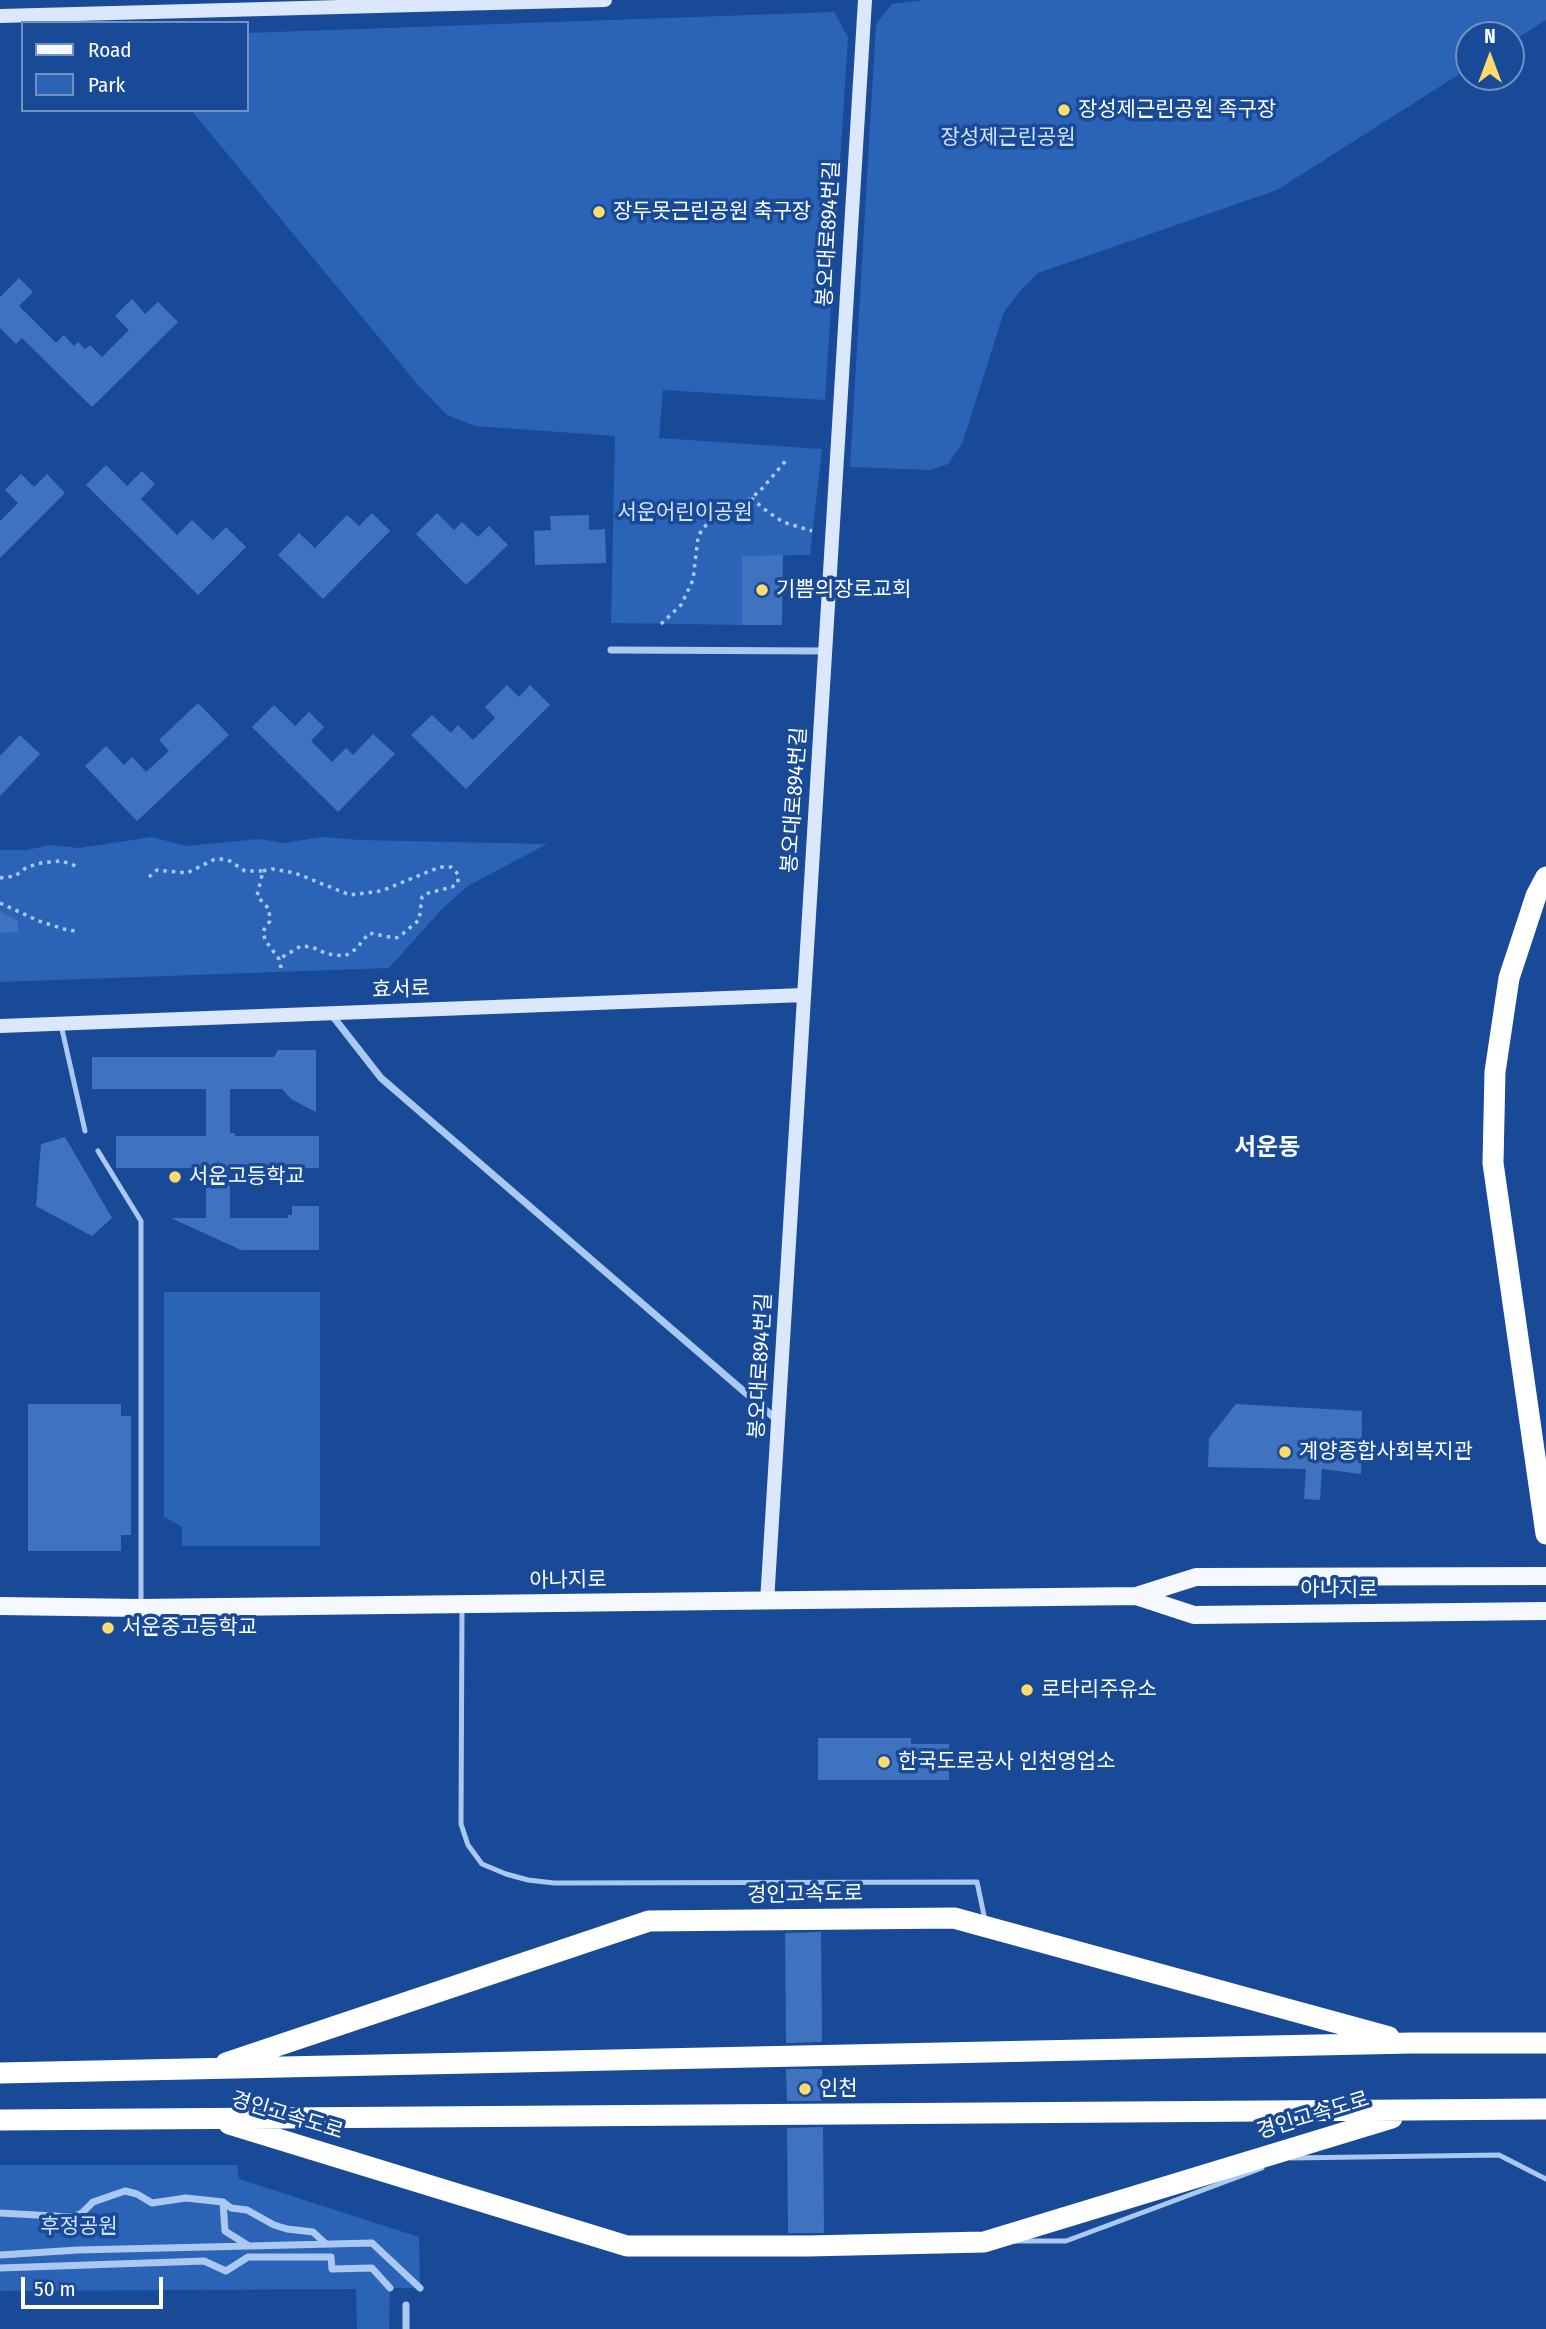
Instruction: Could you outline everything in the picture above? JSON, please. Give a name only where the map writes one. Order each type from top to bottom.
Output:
[{"type":"highway","points":[[1546,877],[1535,897],[1508,978],[1495,1072],[1493,1163],[1546,1534]]},
{"type":"highway","name":"경인고속도로","points":[[206,2070],[649,1921],[954,1918],[1412,2043]]},
{"type":"highway","name":"경인고속도로","points":[[0,2073],[1412,2043],[1546,2043]]},
{"type":"highway","name":"경인고속도로","points":[[0,2120],[1546,2109]]},
{"type":"highway","name":"경인고속도로","points":[[207,2117],[626,2246],[808,2246],[984,2242],[1414,2111]]},
{"type":"main road","name":"아나지로","points":[[0,1606],[141,1608],[1136,1596],[1196,1577],[1546,1576]]},
{"type":"main road","name":"아나지로","points":[[1136,1596],[1194,1615],[1546,1611]]},
{"type":"street","points":[[0,15],[605,0]]},
{"type":"street","name":"봉오대로894번길","points":[[767,1602],[865,0]]},
{"type":"street","points":[[611,650],[825,651]]},
{"type":"street","name":"효서로","points":[[0,1026],[804,995]]},
{"type":"street","points":[[331,1013],[381,1077],[778,1421]]},
{"type":"street","points":[[0,2213],[72,2217],[82,2213],[93,2202],[125,2191],[137,2194],[152,2203],[186,2198],[223,2202],[231,2208],[247,2210],[274,2225],[313,2232],[326,2244]]},
{"type":"street","points":[[223,2202],[225,2231],[249,2246]]},
{"type":"street","points":[[0,2255],[78,2250],[372,2243],[420,2288]]},
{"type":"street","points":[[0,2268],[204,2261],[226,2271],[248,2258],[331,2257],[332,2269],[372,2268],[390,2288]]},
{"type":"street","points":[[406,2305],[406,2329]]},
{"type":"lane","points":[[319,7],[365,0]]},
{"type":"lane","points":[[61,1024],[85,1131]]},
{"type":"lane","points":[[98,1151],[141,1221],[141,1608]]},
{"type":"lane","points":[[462,1605],[461,1824],[468,1845],[482,1864],[528,1880],[554,1883],[977,1882],[986,1927]]},
{"type":"lane","points":[[1289,2158],[1499,2155],[1546,2179]]},
{"type":"lane","points":[[984,2242],[1066,2241],[1263,2168]]},
{"type":"path","points":[[661,624],[681,605],[693,580],[698,537],[703,528],[751,498],[772,479],[788,458]]},
{"type":"path","points":[[751,498],[783,522],[812,531]]},
{"type":"path","points":[[149,877],[157,870],[187,873],[213,860],[221,859],[230,861],[245,871],[272,869],[295,873],[350,895],[381,891],[440,867],[451,867],[458,874],[458,883],[452,887],[422,897],[419,920],[399,937],[369,933],[356,949],[345,956],[301,946],[279,959]]},
{"type":"path","points":[[0,878],[15,876],[27,867],[41,863],[60,861],[72,863],[79,869]]},
{"type":"path","points":[[263,871],[257,896],[269,909],[270,920],[264,931],[265,940],[279,959],[282,972]]},
{"type":"path","points":[[0,903],[38,921],[77,931]]},
{"type":"green space","name":"장성제근린공원","points":[[924,0],[1546,0],[1546,20],[1525,33],[1525,21],[1455,21],[1455,77],[1277,190],[1038,273],[1004,312],[962,444],[948,464],[930,470],[850,467],[876,24],[892,4]]},
{"type":"green space","name":"서운어린이공원","points":[[834,12],[848,37],[825,400],[663,390],[659,438],[822,449],[810,555],[742,556],[742,625],[611,623],[615,436],[475,426],[447,415],[418,385],[193,112],[248,112],[248,33]]},
{"type":"green space","points":[[152,837],[186,846],[258,839],[284,843],[322,837],[547,844],[468,886],[442,909],[389,968],[0,982],[0,850],[27,850],[50,845],[79,848]]},
{"type":"green space","points":[[164,1292],[320,1292],[320,1546],[182,1546],[182,1527],[164,1517]]},
{"type":"green space","name":"후정공원","points":[[0,2165],[237,2165],[239,2179],[419,2237],[420,2288],[390,2288],[389,2329],[357,2329],[356,2289],[0,2291]]},
{"type":"building","points":[[19,278],[33,292],[19,306],[56,343],[64,335],[74,346],[78,342],[85,349],[90,345],[102,357],[129,330],[115,316],[132,299],[145,314],[158,302],[178,322],[92,407],[22,338],[16,344],[0,328],[0,297]]},
{"type":"building","points":[[106,465],[127,486],[142,471],[155,484],[141,499],[177,535],[192,520],[213,540],[226,527],[246,547],[198,595],[86,485]]},
{"type":"building","points":[[21,474],[34,487],[47,474],[65,493],[0,558],[0,521],[18,503],[5,490]]},
{"type":"building","points":[[372,513],[390,531],[323,599],[278,555],[299,533],[315,548],[347,515],[359,526]]},
{"type":"building","points":[[437,513],[454,530],[462,522],[478,537],[489,526],[508,545],[466,585],[416,534]]},
{"type":"building","points":[[589,515],[589,530],[605,529],[606,563],[535,565],[534,531],[551,530],[550,516]]},
{"type":"building","name":"기쁨의장로교회","points":[[783,555],[782,625],[742,625],[742,556]]},
{"type":"building","points":[[507,685],[519,697],[530,685],[550,705],[466,789],[411,735],[432,715],[451,733],[458,725],[473,740],[495,718],[485,707]]},
{"type":"building","points":[[198,703],[229,735],[137,821],[85,766],[106,746],[124,765],[132,757],[146,772],[169,751],[159,740]]},
{"type":"building","points":[[274,705],[295,726],[309,712],[324,727],[311,741],[332,762],[346,748],[353,755],[373,734],[395,754],[338,812],[252,727]]},
{"type":"building","points":[[20,735],[40,754],[0,796],[0,756]]},
{"type":"building","points":[[0,911],[18,921],[18,932],[0,933]]},
{"type":"building","points":[[278,1050],[316,1050],[316,1112],[291,1099],[282,1089],[230,1089],[230,1133],[235,1133],[235,1136],[319,1136],[319,1168],[230,1168],[230,1218],[288,1218],[288,1215],[292,1215],[292,1206],[319,1206],[319,1250],[241,1250],[171,1218],[206,1218],[206,1168],[116,1168],[116,1136],[206,1136],[206,1089],[92,1089],[92,1057],[274,1057]]},
{"type":"building","points":[[65,1137],[112,1218],[92,1236],[36,1206],[41,1144]]},
{"type":"building","points":[[28,1404],[121,1404],[121,1416],[131,1416],[131,1535],[121,1535],[121,1551],[28,1551]]},
{"type":"building","name":"계양종합사회복지관","points":[[1236,1404],[1362,1411],[1361,1474],[1322,1469],[1320,1500],[1304,1499],[1306,1469],[1208,1467],[1209,1438]]},
{"type":"building","name":"한국도로공사 인천영업소","points":[[818,1738],[911,1738],[911,1744],[949,1744],[949,1780],[818,1780]]},
{"type":"building","points":[[821,1932],[822,2042],[786,2043],[785,1933]]},
{"type":"building","points":[[786,2069],[822,2069],[822,2101],[787,2101]]},
{"type":"building","points":[[823,2127],[824,2233],[788,2233],[787,2128]]},
{"type":"place","name":"장성제근린공원 족구장","points":[[1064,110]]},
{"type":"place","name":"장두못근린공원 축구장","points":[[599,212]]},
{"type":"place","name":"기쁨의장로교회","points":[[762,590]]},
{"type":"place","name":"서운고등학교","points":[[175,1177]]},
{"type":"place","name":"계양종합사회복지관","points":[[1285,1452]]},
{"type":"place","name":"서운중고등학교","points":[[108,1628]]},
{"type":"place","name":"로타리주유소","points":[[1027,1690]]},
{"type":"place","name":"한국도로공사 인천영업소","points":[[884,1762]]},
{"type":"place","name":"인천","points":[[805,2089]]},
{"type":"district","name":"서운동","points":[[1267,1148]]}]
